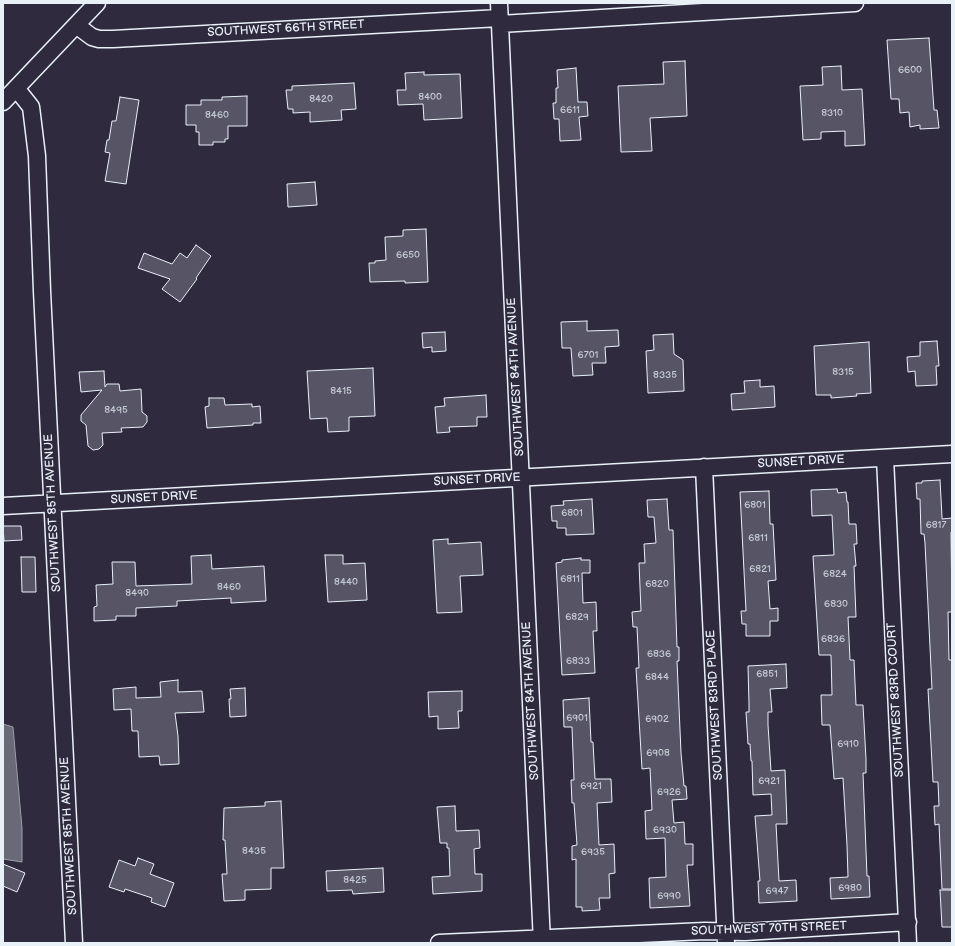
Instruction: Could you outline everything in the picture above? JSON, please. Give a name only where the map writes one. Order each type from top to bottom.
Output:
[{"type":"street","points":[[3,102],[97,3]]},
{"type":"street","name":"SOUTHWEST 66TH STREET","points":[[76,25],[92,37],[99,39],[113,39],[500,15],[855,3]]},
{"type":"street","name":"SOUTHWEST 84TH AVENUE","points":[[500,15],[542,940]]},
{"type":"street","name":"SOUTHWEST 85TH AVENUE","points":[[16,88],[31,107],[36,144],[74,943]]},
{"type":"street","name":"SUNSET DRIVE","points":[[3,506],[952,454]]},
{"type":"street","name":"SOUTHWEST 83RD COURT","points":[[885,458],[908,943]]},
{"type":"street","name":"SOUTHWEST 83RD PLACE","points":[[704,467],[726,937]]},
{"type":"street","name":"SOUTHWEST 70TH STREET","points":[[439,943],[542,940],[705,931],[726,937],[753,931],[908,922]]},
{"type":"water","points":[[3,724],[13,727],[22,828],[22,862],[3,859]]},
{"type":"building","points":[[929,38],[934,110],[937,110],[939,128],[920,129],[920,125],[910,127],[909,112],[900,113],[899,99],[891,99],[887,40]]},
{"type":"building","points":[[685,61],[687,116],[650,118],[652,151],[621,152],[618,86],[664,84],[663,62]]},
{"type":"building","points":[[841,66],[842,90],[862,89],[865,145],[845,146],[845,131],[821,132],[821,139],[803,140],[800,86],[823,85],[822,67]]},
{"type":"building","points":[[576,68],[578,102],[587,102],[588,116],[579,117],[581,140],[560,141],[559,119],[554,119],[553,103],[556,103],[556,88],[558,88],[557,70]]},
{"type":"building","points":[[424,72],[424,75],[460,74],[462,118],[424,120],[423,104],[398,105],[397,90],[406,90],[405,73]]},
{"type":"building","points":[[354,83],[356,109],[341,110],[342,120],[310,122],[310,112],[293,113],[293,109],[288,109],[286,90],[292,90],[292,86]]},
{"type":"building","points":[[247,96],[247,126],[228,126],[228,139],[225,139],[225,142],[213,142],[213,145],[199,145],[199,132],[196,132],[196,125],[186,125],[186,105],[201,105],[201,100],[222,100],[222,97]]},
{"type":"building","points":[[120,97],[139,100],[126,184],[105,181],[110,153],[105,152],[107,140],[109,140],[112,121],[116,121]]},
{"type":"building","points":[[315,182],[317,205],[288,207],[287,184]]},
{"type":"building","points":[[426,229],[428,282],[370,282],[369,263],[386,260],[385,237],[403,236],[403,230]]},
{"type":"building","points":[[196,245],[211,256],[196,278],[197,279],[180,302],[162,289],[170,279],[138,268],[144,253],[172,264],[180,253],[187,258]]},
{"type":"building","points":[[587,321],[587,331],[618,330],[619,346],[605,347],[606,363],[592,363],[593,375],[573,376],[571,348],[562,348],[561,322]]},
{"type":"building","points":[[445,332],[446,351],[432,352],[432,347],[423,348],[422,333]]},
{"type":"building","points":[[673,334],[674,354],[683,360],[684,391],[648,393],[646,351],[654,350],[653,335]]},
{"type":"building","points":[[937,341],[939,366],[936,366],[937,385],[916,386],[915,371],[908,372],[907,357],[920,356],[920,342]]},
{"type":"building","points":[[869,342],[871,393],[856,394],[857,396],[831,398],[831,395],[816,395],[814,346]]},
{"type":"building","points":[[373,368],[375,416],[349,417],[349,431],[328,432],[327,418],[310,419],[307,371]]},
{"type":"building","points":[[104,371],[105,387],[107,384],[119,384],[120,391],[141,389],[142,412],[147,416],[147,422],[143,427],[121,428],[122,432],[102,433],[103,445],[99,449],[93,450],[88,446],[86,425],[81,421],[81,415],[102,390],[81,392],[79,372]]},
{"type":"building","points":[[760,380],[760,387],[774,386],[775,407],[732,410],[731,394],[745,393],[744,381]]},
{"type":"building","points":[[486,395],[487,417],[477,417],[477,426],[449,427],[450,432],[437,433],[435,407],[445,406],[444,398]]},
{"type":"building","points":[[209,398],[224,398],[225,405],[252,404],[252,407],[260,406],[261,423],[253,423],[253,425],[207,428],[205,407],[209,406]]},
{"type":"building","points":[[940,480],[942,519],[952,518],[952,612],[948,612],[949,660],[952,660],[952,889],[942,889],[939,824],[935,825],[934,806],[939,806],[938,782],[933,782],[928,689],[932,689],[925,543],[924,534],[921,534],[920,499],[917,499],[916,483],[922,483],[922,481]]},
{"type":"building","points":[[837,489],[838,493],[846,492],[849,524],[856,524],[857,544],[854,544],[856,566],[854,566],[856,617],[848,617],[850,660],[854,660],[856,705],[863,705],[866,773],[863,773],[867,876],[869,876],[870,897],[831,899],[830,878],[848,877],[847,845],[843,778],[834,779],[830,725],[822,725],[821,695],[832,695],[831,655],[819,655],[813,556],[834,555],[832,515],[812,516],[811,490]]},
{"type":"building","points":[[769,491],[770,524],[773,524],[776,580],[768,581],[770,609],[778,608],[778,621],[770,621],[770,636],[746,636],[746,624],[742,624],[741,611],[746,611],[740,492]]},
{"type":"building","points":[[592,499],[594,534],[566,535],[566,528],[557,528],[557,521],[552,521],[551,506],[564,505],[563,501]]},
{"type":"building","points":[[667,499],[669,530],[673,530],[677,647],[679,647],[679,661],[677,661],[681,753],[684,786],[686,786],[687,799],[672,800],[674,823],[684,822],[685,844],[693,844],[693,865],[687,865],[690,906],[650,908],[649,878],[666,877],[665,838],[646,839],[645,811],[652,810],[650,768],[642,769],[636,668],[639,668],[637,627],[633,627],[632,612],[641,611],[639,563],[645,563],[644,544],[656,543],[654,517],[648,517],[647,500]]},
{"type":"building","points":[[3,526],[21,526],[22,540],[4,541]]},
{"type":"building","points":[[448,539],[448,544],[481,542],[483,575],[460,576],[462,612],[437,613],[433,540]]},
{"type":"building","points":[[211,555],[212,569],[264,566],[266,601],[231,603],[231,598],[177,601],[177,606],[136,608],[136,616],[116,616],[116,620],[94,621],[94,607],[97,606],[96,585],[113,584],[112,562],[135,562],[136,586],[192,584],[191,556]]},
{"type":"building","points":[[325,555],[343,555],[343,564],[365,563],[367,600],[328,602]]},
{"type":"building","points":[[21,557],[35,557],[36,592],[22,592]]},
{"type":"building","points":[[581,558],[581,560],[590,560],[590,573],[582,573],[583,603],[596,602],[597,631],[593,631],[595,673],[562,675],[556,563],[562,562],[562,560]]},
{"type":"building","points":[[786,664],[787,688],[770,689],[772,712],[768,712],[768,725],[771,771],[785,770],[787,824],[776,824],[779,881],[796,880],[797,901],[759,903],[758,881],[760,881],[755,816],[772,815],[771,794],[753,795],[752,761],[750,744],[748,744],[746,712],[749,712],[748,666]]},
{"type":"building","points":[[178,680],[178,692],[202,691],[204,712],[175,713],[179,764],[160,765],[159,756],[139,757],[138,731],[132,731],[131,709],[114,710],[113,689],[136,687],[136,698],[161,697],[160,682]]},
{"type":"building","points":[[245,688],[246,716],[230,717],[230,689]]},
{"type":"building","points":[[462,691],[462,711],[458,711],[459,728],[438,729],[438,716],[429,717],[428,692]]},
{"type":"building","points":[[589,698],[591,742],[593,742],[595,779],[611,779],[612,802],[597,803],[599,845],[614,844],[615,873],[609,874],[610,898],[599,898],[600,910],[582,911],[582,907],[576,907],[576,859],[572,860],[572,846],[577,845],[571,780],[574,780],[572,727],[564,727],[563,700]]},
{"type":"building","points":[[281,801],[284,868],[271,868],[271,889],[245,890],[245,900],[224,901],[222,874],[227,874],[225,840],[223,840],[224,808],[265,806],[265,802]]},
{"type":"building","points":[[455,806],[456,831],[479,830],[480,848],[474,849],[475,874],[482,874],[482,891],[433,894],[432,877],[450,876],[449,848],[447,848],[447,843],[440,843],[437,807]]},
{"type":"building","points":[[138,858],[154,864],[150,874],[174,883],[165,907],[151,902],[152,898],[125,889],[124,892],[109,887],[119,860],[135,866]]},
{"type":"building","points":[[3,864],[25,873],[17,892],[3,886]]},
{"type":"building","points":[[383,868],[384,892],[353,894],[352,890],[327,891],[326,871]]},
{"type":"building","points":[[940,890],[952,890],[952,927],[942,927]]}]
